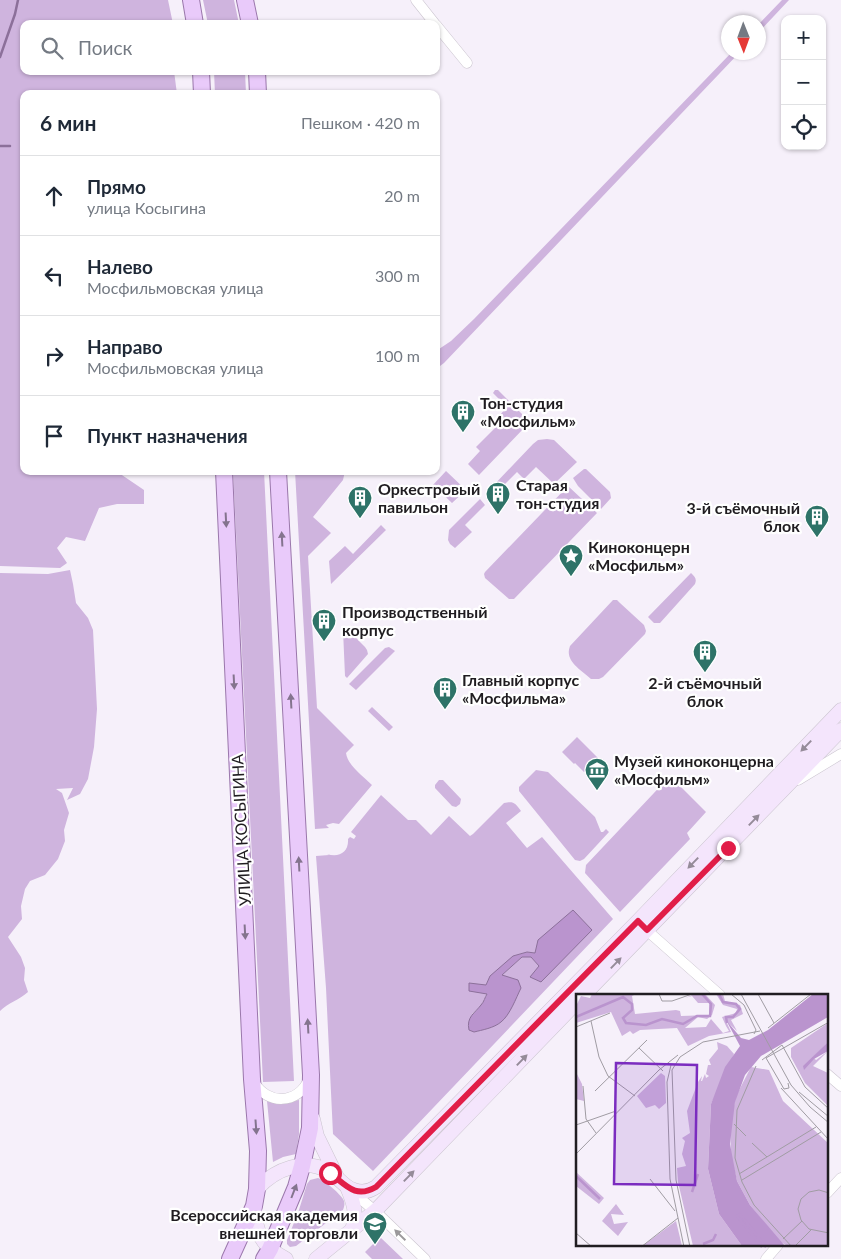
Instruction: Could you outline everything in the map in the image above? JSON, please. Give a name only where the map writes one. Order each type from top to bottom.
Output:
[{"type":"main road","points":[[191,0],[194,20]]},
{"type":"main road","points":[[245,0],[249,20]]},
{"type":"main road","points":[[201,75],[202,90]]},
{"type":"main road","points":[[257,75],[258,90]]},
{"type":"main road","name":"УЛИЦА КОСЫГИНА","points":[[224,475],[252,1079],[258,1151],[257,1189],[254,1206],[230,1259]]},
{"type":"main road","points":[[267,1254],[296,1187],[308,1142],[311,1111],[311,1075],[278,475]]},
{"type":"main road","points":[[585,994],[642,926],[841,711]]},
{"type":"main road","points":[[257,1189],[277,1172],[294,1166],[316,1166],[356,1191],[364,1192],[376,1187],[841,730]]},
{"type":"main road","points":[[316,1259],[375,1211],[576,1003]]},
{"type":"main road","points":[[311,1111],[317,1136],[356,1212],[352,1230]]},
{"type":"main road","name":"УЛИЦА КОСЫГИНА","points":[[254,1206],[257,1230],[267,1254],[286,1259]]},
{"type":"street","points":[[416,0],[433,20]]},
{"type":"street","points":[[440,29],[467,63]]},
{"type":"street","points":[[786,786],[841,754]]},
{"type":"street","points":[[642,926],[719,994]]},
{"type":"street","points":[[252,1079],[264,1094],[273,1098],[283,1099],[293,1097],[301,1091],[311,1075]]},
{"type":"street","points":[[828,1075],[841,1086]]},
{"type":"street","points":[[828,1192],[841,1178]]},
{"type":"street","points":[[342,1182],[425,1259]]},
{"type":"street","points":[[766,1259],[777,1246]]},
{"type":"shaded area","points":[[0,0],[168,0],[172,20],[20,20],[20,75],[175,75],[176,90],[20,90],[20,475],[122,475],[144,490],[144,504],[117,504],[99,508],[85,541],[66,537],[57,548],[67,563],[60,568],[0,566]]},
{"type":"shaded area","points":[[203,0],[234,0],[238,20],[207,20]]},
{"type":"shaded area","points":[[782,0],[789,0],[766,25],[766,17]]},
{"type":"shaded area","points":[[724,60],[732,60],[440,366],[440,348],[451,341]]},
{"type":"shaded area","points":[[214,75],[245,75],[246,90],[215,90]]},
{"type":"shaded area","points":[[495,390],[498,390],[528,422],[479,475],[468,464],[480,451],[476,447],[503,420],[499,416],[507,407],[493,393]]},
{"type":"shaded area","points":[[538,440],[554,440],[577,462],[554,484],[536,467],[524,479],[517,472],[497,492],[492,487],[533,444]]},
{"type":"shaded area","points":[[584,469],[610,492],[611,498],[601,509],[578,486],[573,478]]},
{"type":"shaded area","points":[[446,471],[466,490],[452,503],[433,485]]},
{"type":"shaded area","points":[[233,475],[264,475],[294,1081],[263,1082]]},
{"type":"shaded area","points":[[295,475],[344,475],[343,480],[313,517],[331,533],[308,556],[317,708],[354,745],[346,753],[347,758],[356,770],[372,785],[339,824],[333,823],[326,825],[329,828],[315,829]]},
{"type":"shaded area","points":[[568,486],[597,513],[514,599],[509,599],[485,578],[485,572]]},
{"type":"shaded area","points":[[480,499],[485,505],[465,525],[472,532],[455,548],[448,540],[449,530]]},
{"type":"shaded area","points":[[381,525],[386,530],[331,584],[329,561],[345,546],[353,554]]},
{"type":"shaded area","points":[[70,570],[76,603],[88,618],[93,630],[97,709],[94,747],[88,779],[80,794],[67,800],[73,788],[56,789],[62,793],[69,813],[64,830],[65,841],[58,859],[45,875],[30,881],[25,889],[21,906],[22,919],[8,937],[21,957],[25,968],[24,980],[28,992],[0,1011],[0,573],[48,574]]},
{"type":"shaded area","points":[[691,573],[695,578],[695,584],[660,623],[654,623],[648,617]]},
{"type":"shaded area","points":[[613,600],[617,600],[644,625],[646,631],[603,677],[591,679],[571,661],[569,656],[570,646]]},
{"type":"shaded area","points":[[346,628],[365,647],[368,654],[347,678],[345,676],[343,630]]},
{"type":"shaded area","points":[[389,647],[395,651],[356,690],[349,684],[385,648]]},
{"type":"shaded area","points":[[372,707],[393,727],[389,731],[368,711]]},
{"type":"shaded area","points":[[577,737],[598,758],[584,772],[562,752]]},
{"type":"shaded area","points":[[536,770],[548,772],[595,817],[601,832],[606,829],[609,832],[584,859],[580,861],[575,860],[519,791],[519,787]]},
{"type":"shaded area","points":[[670,776],[706,812],[687,833],[690,839],[620,912],[585,873],[586,865]]},
{"type":"shaded area","points":[[439,780],[443,780],[461,799],[460,804],[456,807],[452,806],[435,788]]},
{"type":"shaded area","points":[[381,795],[408,820],[416,820],[431,835],[449,816],[470,836],[504,803],[510,802],[516,804],[521,811],[506,823],[527,848],[542,837],[613,919],[373,1171],[333,1134],[326,988],[316,856],[335,855],[345,851],[348,839],[350,837],[354,839],[356,836],[351,832]],"holes":[[[592,930],[539,966],[531,957],[522,957],[502,975],[501,1022],[474,1032],[472,1014],[482,1005],[487,993],[513,956],[527,952],[535,953]]]},
{"type":"shaded area","points":[[573,910],[592,930],[541,982],[530,977],[539,966],[531,957],[522,957],[502,975],[518,980],[521,988],[507,1015],[501,1022],[491,1027],[474,1032],[469,1030],[470,1018],[482,1004],[487,994],[469,991],[469,983],[486,985],[490,976],[513,956],[527,952],[535,953],[538,940]]},
{"type":"shaded area","points":[[299,1100],[299,1134],[296,1154],[273,1162],[267,1101],[276,1103]]},
{"type":"shaded area","points":[[318,1178],[343,1198],[343,1210],[296,1246],[290,1247],[287,1244],[287,1240],[307,1184],[310,1180]]},
{"type":"shaded area","points":[[380,1237],[403,1259],[372,1259],[365,1252]]},
{"type":"waterway","points":[[0,57],[18,0]]},
{"type":"waterway","points":[[0,146],[10,146]]},
{"type":"place","name":"Тон-студия «Мосфильм»","points":[[463,433]]},
{"type":"place","name":"Старая тон-студия","points":[[498,515]]},
{"type":"place","name":"Оркестровый павильон","points":[[360,519]]},
{"type":"place","name":"3-й съёмочный блок","points":[[817,538]]},
{"type":"place","name":"Киноконцерн «Мосфильм»","points":[[571,577]]},
{"type":"place","name":"Производственный корпус","points":[[324,642]]},
{"type":"place","name":"2-й съёмочный блок","points":[[705,673]]},
{"type":"place","name":"Главный корпус «Мосфильма»","points":[[445,710]]},
{"type":"place","name":"Музей киноконцерна «Мосфильм»","points":[[597,791]]},
{"type":"place","name":"Всероссийская академия внешней торговли","points":[[375,1245]]},
{"type":"route","points":[[330,1173],[346,1187],[356,1191],[364,1192],[376,1187],[638,921],[647,930],[728,848]]}]
